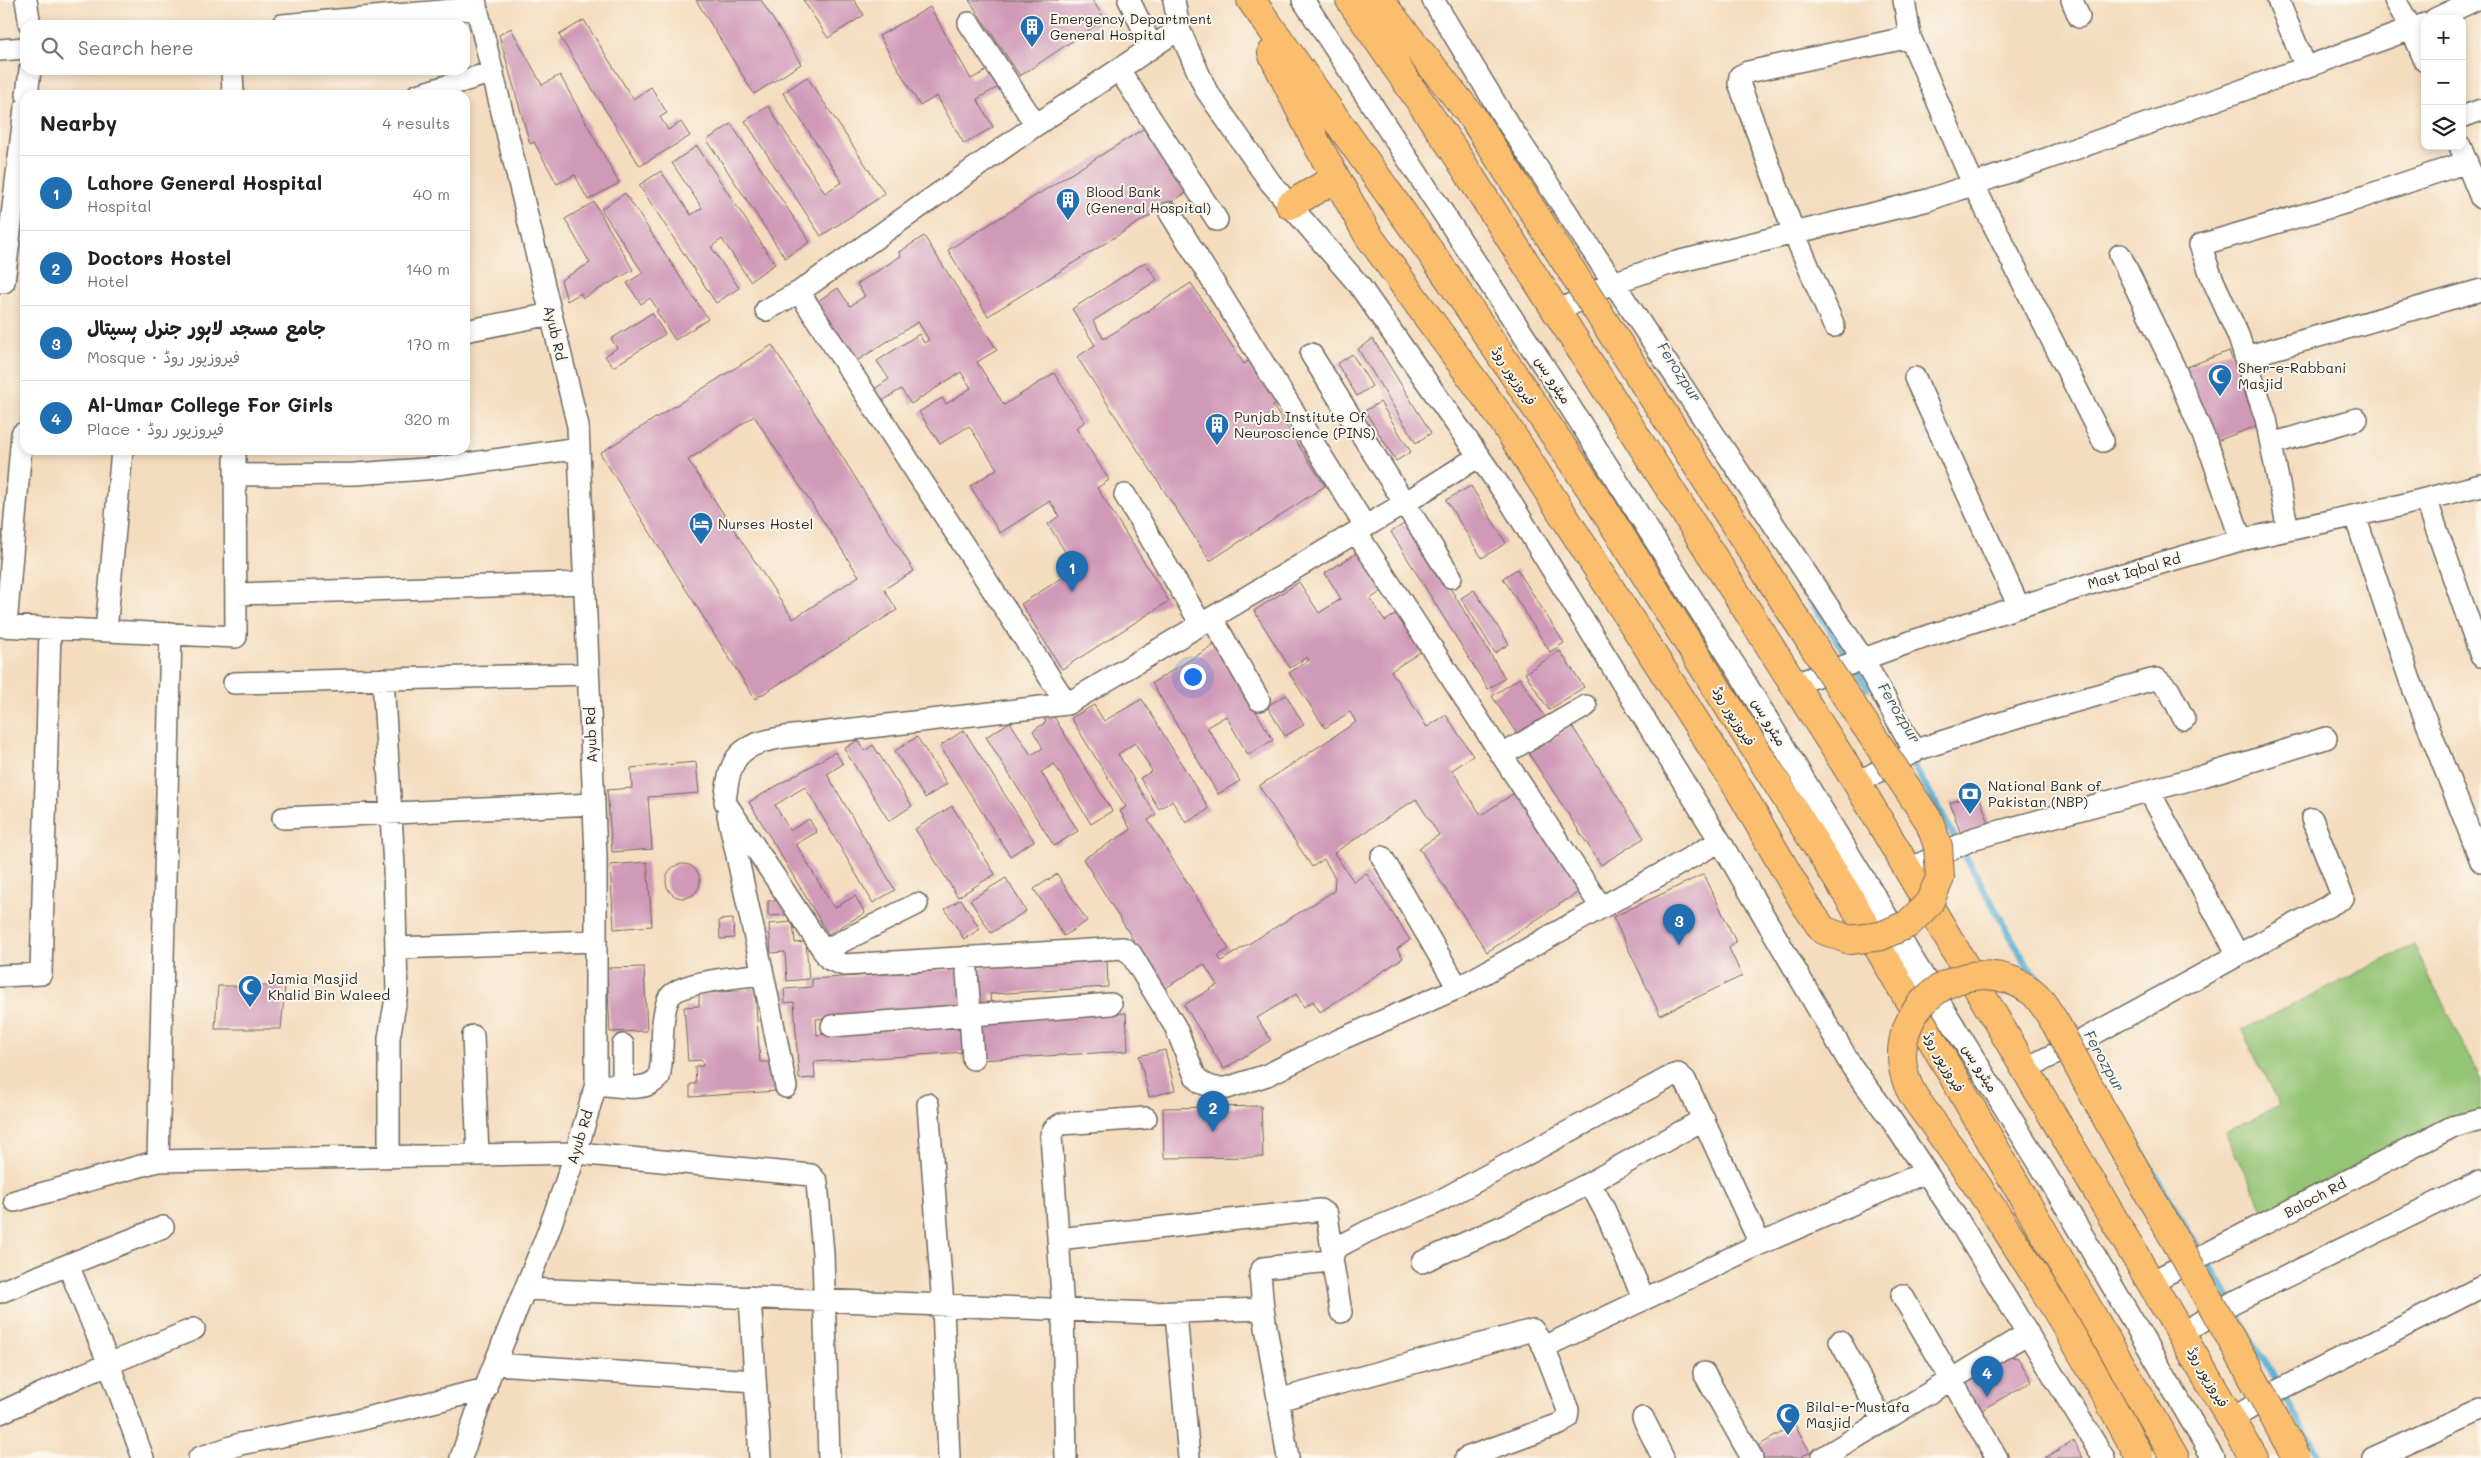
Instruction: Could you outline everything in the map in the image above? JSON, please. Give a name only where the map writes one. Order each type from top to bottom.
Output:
[{"type":"main road","points":[[1245,0],[1336,178],[1368,235],[1501,418],[1740,791],[1805,904],[1823,930],[1850,940],[1881,936],[1908,924],[1929,903],[1940,878],[1938,846],[1929,821],[1824,664],[1473,118],[1379,0]]},
{"type":"main road","name":"فیروزپور روڈ","points":[[1251,0],[1448,277],[1598,500],[1850,899],[2176,1458]]},
{"type":"main road","name":"فیروزپور روڈ","points":[[1350,0],[1453,149],[1555,313],[1857,783],[2182,1332],[2254,1458]]},
{"type":"main road","points":[[1290,205],[1336,178]]},
{"type":"main road","points":[[2140,1458],[2080,1351],[2002,1222],[1908,1085],[1902,1053],[1907,1027],[1917,1008],[1941,986],[1976,975],[2007,978],[2032,992],[2051,1017],[2184,1257],[2245,1360],[2296,1458]]},
{"type":"street","points":[[26,0],[29,20]]},
{"type":"street","points":[[1129,0],[1152,47]]},
{"type":"street","points":[[1174,0],[1179,29],[1206,90],[1270,182],[1359,285],[1508,498],[1720,841],[1852,1067],[1890,1118],[1926,1172],[2028,1333],[2104,1458]]},
{"type":"street","name":"میٹرو بس","points":[[1303,0],[1553,380],[1737,670],[1912,958],[2066,1206],[2213,1458]]},
{"type":"street","points":[[1433,0],[1503,116],[1863,659],[1915,752]]},
{"type":"street","points":[[1904,0],[1910,37],[1973,184],[2103,440]]},
{"type":"street","points":[[2278,0],[2306,68]]},
{"type":"street","points":[[2395,0],[2418,27],[2425,60]]},
{"type":"street","points":[[2443,15],[2475,0]]},
{"type":"street","points":[[328,20],[476,4]]},
{"type":"street","name":"Ayub Rd","points":[[462,1458],[494,1364],[525,1289],[576,1153],[596,1084],[596,855],[578,426],[476,4]]},
{"type":"street","points":[[969,23],[1036,126]]},
{"type":"street","points":[[1555,313],[1613,283],[1669,264],[1928,200],[2418,27]]},
{"type":"street","points":[[766,310],[799,292],[1036,126],[1179,29]]},
{"type":"street","points":[[1834,326],[1794,233],[1738,83],[1740,76],[1748,72],[1910,37]]},
{"type":"street","points":[[0,50],[20,48]]},
{"type":"street","points":[[1119,70],[1217,220]]},
{"type":"street","points":[[434,90],[493,72]]},
{"type":"street","points":[[28,90],[29,75]]},
{"type":"street","points":[[232,75],[233,90]]},
{"type":"street","points":[[2466,116],[2481,110]]},
{"type":"street","points":[[0,282],[4,282],[8,168],[20,126]]},
{"type":"street","points":[[2288,530],[2266,419],[2246,358],[2200,245],[2351,201],[2464,154],[2481,198]]},
{"type":"street","points":[[1170,212],[1361,529],[1502,754],[1601,907]]},
{"type":"street","points":[[2120,255],[2181,383],[2212,456],[2240,540]]},
{"type":"street","points":[[2246,358],[2481,290]]},
{"type":"street","points":[[799,292],[1067,704]]},
{"type":"street","points":[[470,330],[551,314]]},
{"type":"street","points":[[1311,354],[1406,502],[1451,577]]},
{"type":"street","points":[[1915,378],[2019,607]]},
{"type":"street","points":[[2270,444],[2357,418]]},
{"type":"street","points":[[235,475],[355,474],[438,468],[579,448]]},
{"type":"street","points":[[20,454],[3,626],[236,637],[235,455]]},
{"type":"street","points":[[106,630],[122,455]]},
{"type":"street","points":[[786,1087],[725,802],[727,782],[732,766],[740,754],[752,744],[785,737],[1067,704],[1406,502],[1479,456]]},
{"type":"street","name":"Mast Iqbal Rd","points":[[1795,684],[1863,659],[2019,607],[2240,540],[2355,516],[2481,485]]},
{"type":"street","points":[[1125,496],[1259,700]]},
{"type":"street","points":[[2426,499],[2481,656]]},
{"type":"street","points":[[2355,516],[2410,680],[2481,861]]},
{"type":"street","points":[[236,594],[584,582]]},
{"type":"street","points":[[0,976],[41,974],[50,628]]},
{"type":"street","points":[[158,1161],[171,633]]},
{"type":"street","points":[[234,683],[588,674]]},
{"type":"street","points":[[382,679],[391,815],[396,948],[396,993],[389,1038],[389,1157]]},
{"type":"street","points":[[1857,783],[1915,752],[2023,716],[2151,680],[2157,680],[2169,690],[2184,720]]},
{"type":"street","points":[[1502,754],[1586,706]]},
{"type":"street","points":[[1907,870],[1975,838],[2149,790],[2326,738]]},
{"type":"street","points":[[2149,790],[2238,955]]},
{"type":"street","points":[[725,802],[829,959],[844,964],[1124,948],[1131,954],[1176,1028],[1195,1076],[1202,1083],[1214,1088],[1227,1088],[1267,1075],[1340,1040],[1458,988],[1720,841]]},
{"type":"street","points":[[284,818],[391,815],[594,804]]},
{"type":"street","points":[[2025,1069],[2077,1043],[2342,898],[2312,819]]},
{"type":"street","points":[[1382,857],[1458,988]]},
{"type":"street","points":[[824,951],[918,904]]},
{"type":"street","points":[[396,948],[595,941]]},
{"type":"street","points":[[966,957],[973,1059]]},
{"type":"street","points":[[596,1084],[645,1087],[654,1083],[660,1077],[666,1012],[668,999],[672,992],[692,985],[763,974]]},
{"type":"street","points":[[832,1026],[1111,1004]]},
{"type":"street","points":[[473,1036],[478,1155]]},
{"type":"street","points":[[623,1045],[623,1086]]},
{"type":"street","points":[[1288,1458],[1263,1309],[1260,1273],[1263,1268],[1332,1254],[1368,1231],[1432,1205],[1672,1076],[1678,1074],[1685,1080],[1760,1244]]},
{"type":"street","points":[[928,1104],[942,1306],[949,1458]]},
{"type":"street","points":[[1066,1458],[1063,1310],[1051,1135],[1054,1129],[1061,1124],[1146,1118]]},
{"type":"street","points":[[1422,1262],[1508,1224],[1590,1183],[1704,1119]]},
{"type":"street","name":"Baloch Rd","points":[[2151,1282],[2452,1127],[2481,1120]]},
{"type":"street","points":[[15,1200],[158,1161],[576,1153],[811,1175],[817,1182],[823,1254],[829,1458]]},
{"type":"street","points":[[1544,1347],[1760,1244],[1926,1172]]},
{"type":"street","points":[[2182,1332],[2232,1303],[2481,1181]]},
{"type":"street","points":[[1590,1183],[1605,1211],[1644,1299]]},
{"type":"street","points":[[1058,1239],[1320,1210],[1326,1215],[1341,1312]]},
{"type":"street","points":[[0,1292],[163,1227]]},
{"type":"street","points":[[68,1265],[109,1364],[143,1458]]},
{"type":"street","points":[[2232,1419],[2281,1388],[2481,1287]]},
{"type":"street","points":[[525,1289],[1176,1314],[1263,1309]]},
{"type":"street","points":[[1902,1295],[1997,1458]]},
{"type":"street","points":[[750,1297],[760,1458]]},
{"type":"street","points":[[1176,1314],[1189,1458]]},
{"type":"street","points":[[0,1413],[109,1364],[194,1329]]},
{"type":"street","points":[[1278,1400],[1529,1330],[1536,1333],[1544,1347],[1568,1410],[1567,1418],[1560,1424],[1466,1458]]},
{"type":"street","points":[[1822,1458],[2028,1333]]},
{"type":"street","points":[[1840,1341],[1884,1421]]},
{"type":"street","points":[[494,1364],[755,1381]]},
{"type":"street","points":[[1704,1373],[1752,1458]]},
{"type":"street","points":[[199,1458],[240,1444],[342,1424],[486,1389]]},
{"type":"street","points":[[2373,1458],[2481,1409]]},
{"type":"street","points":[[1642,1418],[1663,1458]]},
{"type":"green space","points":[[2414,945],[2481,1079],[2481,1112],[2456,1116],[2264,1211],[2225,1133],[2279,1106],[2242,1030]]},
{"type":"building","points":[[696,0],[761,0],[801,64],[754,94]]},
{"type":"building","points":[[803,0],[854,0],[864,15],[828,38]]},
{"type":"building","name":"Emergency Department General Hospital","points":[[969,0],[1092,0],[1105,19],[1020,76]]},
{"type":"building","points":[[930,7],[971,79],[990,69],[1000,86],[977,99],[993,127],[964,144],[937,96],[920,106],[879,36]]},
{"type":"building","points":[[584,20],[633,99],[651,87],[667,113],[660,117],[668,130],[681,122],[690,136],[640,166],[559,35]]},
{"type":"building","points":[[511,28],[542,85],[560,75],[619,183],[588,200],[575,175],[557,184],[534,142],[530,144],[499,35]]},
{"type":"building","points":[[807,77],[885,194],[821,236],[745,121],[768,106],[825,193],[842,182],[783,93]]},
{"type":"building","points":[[731,124],[810,242],[785,258],[707,140]]},
{"type":"building","name":"Blood Bank (General Hospital)","points":[[1148,126],[1189,191],[988,316],[948,250]]},
{"type":"building","points":[[697,146],[775,264],[750,281],[722,239],[711,247],[739,288],[716,303],[639,185],[661,171],[691,215],[702,208],[672,163]]},
{"type":"building","points":[[625,193],[708,319],[675,340],[650,298],[641,304],[627,283],[643,273],[601,209]]},
{"type":"building","points":[[594,202],[633,270],[583,298],[581,293],[567,301],[561,280],[590,263],[565,219]]},
{"type":"building","points":[[924,236],[997,350],[977,362],[1004,405],[1054,373],[1085,422],[1076,428],[1109,480],[1097,488],[1169,601],[1062,669],[1021,604],[1076,569],[1048,524],[1059,516],[1050,501],[1000,533],[970,486],[997,469],[969,426],[940,444],[919,412],[942,398],[946,404],[971,388],[961,372],[911,404],[901,389],[878,404],[870,392],[889,379],[877,361],[919,334],[924,343],[929,340],[918,322],[855,362],[816,302],[838,288],[850,306],[865,296],[857,284],[901,256],[899,252]]},
{"type":"building","name":"Punjab Institute Of Neuroscience (PINS)","points":[[1145,262],[1157,280],[1093,321],[1104,339],[1191,283],[1244,364],[1255,357],[1283,400],[1273,406],[1325,486],[1210,561],[1077,357],[1095,345],[1072,309]]},
{"type":"building","points":[[652,313],[665,334],[613,367],[605,356],[617,348],[611,339]]},
{"type":"building","points":[[1373,339],[1431,433],[1416,443],[1358,349]]},
{"type":"building","name":"Nurses Hostel","points":[[772,345],[914,571],[884,589],[897,610],[755,699],[600,453]],"holes":[[[754,416],[859,576],[793,619],[688,460]]]},
{"type":"building","name":"Sher-e-Rabbani Masjid","points":[[2229,351],[2257,426],[2211,443],[2184,368]]},
{"type":"building","points":[[1352,354],[1372,386],[1357,396],[1337,364]]},
{"type":"building","points":[[1380,402],[1411,452],[1396,461],[1365,411]]},
{"type":"building","points":[[1471,486],[1506,543],[1482,558],[1446,500]]},
{"type":"building","points":[[1409,521],[1505,678],[1488,689],[1391,532]]},
{"type":"building","points":[[1363,549],[1388,587],[1370,599],[1385,621],[1400,612],[1425,649],[1391,671],[1427,727],[1446,715],[1473,756],[1452,770],[1481,815],[1519,790],[1583,889],[1487,952],[1419,848],[1439,835],[1416,799],[1334,853],[1354,882],[1366,873],[1410,940],[1397,949],[1403,958],[1320,1012],[1313,1001],[1304,1007],[1296,994],[1257,1018],[1271,1040],[1224,1069],[1184,1005],[1217,985],[1204,964],[1164,989],[1083,859],[1131,830],[1120,811],[1126,807],[1071,718],[1094,705],[1104,721],[1142,699],[1209,809],[1186,823],[1172,801],[1159,809],[1140,778],[1152,771],[1135,743],[1118,754],[1156,815],[1148,820],[1229,949],[1218,956],[1221,961],[1334,891],[1335,878],[1324,859],[1312,867],[1259,786],[1356,722],[1350,712],[1325,728],[1289,673],[1309,660],[1307,657],[1290,668],[1254,611],[1299,582],[1319,613],[1341,599],[1325,573]]},
{"type":"building","points":[[1517,569],[1564,643],[1550,652],[1503,578]]},
{"type":"building","points":[[1474,590],[1509,644],[1495,653],[1461,598]]},
{"type":"building","points":[[1216,644],[1273,740],[1248,755],[1226,716],[1207,727],[1240,781],[1218,794],[1152,683]]},
{"type":"building","points":[[1560,651],[1584,687],[1549,710],[1525,673]]},
{"type":"building","points":[[1520,678],[1545,717],[1517,734],[1492,696]]},
{"type":"building","points":[[1286,695],[1304,725],[1285,736],[1267,706]]},
{"type":"building","points":[[1051,712],[1112,811],[1091,824],[1054,764],[1041,772],[1078,831],[1054,846],[986,737],[1010,722],[1031,755],[1043,748],[1033,731],[1046,722],[1043,717]]},
{"type":"building","points":[[1572,726],[1644,838],[1601,865],[1529,754]]},
{"type":"building","points":[[964,730],[1034,841],[1010,856],[940,746]]},
{"type":"building","points":[[917,737],[947,784],[925,798],[895,751]]},
{"type":"building","points":[[858,740],[865,751],[873,745],[912,806],[889,821],[844,749]]},
{"type":"building","points":[[835,752],[843,764],[827,774],[895,890],[873,903],[805,787],[775,805],[790,831],[809,819],[817,832],[796,844],[834,908],[855,896],[865,913],[828,934],[749,802]]},
{"type":"building","points":[[696,762],[699,793],[648,797],[652,849],[612,852],[607,790],[632,788],[631,768]]},
{"type":"building","name":"National Bank of Pakistan (NBP)","points":[[1978,793],[1990,826],[1962,837],[1950,803]]},
{"type":"building","points":[[952,806],[995,874],[958,897],[915,829]]},
{"type":"building","points":[[647,862],[652,926],[614,929],[610,865]]},
{"type":"building","points":[[683,864],[690,865],[695,869],[699,874],[699,888],[695,893],[690,897],[683,898],[676,897],[671,893],[667,888],[666,881],[667,874],[671,869],[676,865]]},
{"type":"building","points":[[1057,874],[1087,921],[1064,936],[1034,889]]},
{"type":"building","points":[[1704,874],[1736,942],[1729,948],[1742,976],[1660,1015],[1613,917]]},
{"type":"building","points":[[1006,878],[1026,911],[991,933],[970,900]]},
{"type":"building","points":[[961,899],[980,929],[964,939],[945,909]]},
{"type":"building","points":[[786,900],[787,915],[768,916],[768,901]]},
{"type":"building","points":[[733,919],[734,938],[720,939],[719,920]]},
{"type":"building","points":[[793,922],[795,943],[806,942],[809,979],[787,981],[785,952],[771,953],[769,924]]},
{"type":"building","points":[[1107,959],[1108,987],[990,994],[991,1007],[978,1008],[976,968]]},
{"type":"building","points":[[644,967],[647,1031],[610,1032],[607,968]]},
{"type":"building","points":[[960,969],[963,1010],[816,1019],[817,1035],[963,1025],[965,1052],[814,1062],[815,1078],[799,1079],[794,1002],[785,1003],[784,989],[812,987],[812,979]]},
{"type":"building","name":"Jamia Masjid Khalid Bin Waleed","points":[[218,986],[285,986],[281,1029],[215,1029]]},
{"type":"building","points":[[755,990],[760,1062],[775,1062],[776,1091],[690,1097],[690,1084],[696,1084],[695,1066],[703,1066],[702,1060],[688,1061],[684,1007],[699,1006],[699,993]]},
{"type":"building","points":[[1126,1013],[1128,1051],[980,1060],[978,1022]]},
{"type":"building","points":[[1165,1050],[1175,1090],[1149,1097],[1139,1056]]},
{"type":"building","points":[[1261,1106],[1263,1157],[1164,1158],[1163,1108]]},
{"type":"building","points":[[2009,1356],[2018,1358],[2032,1381],[1980,1411],[1963,1383]]},
{"type":"building","name":"Bilal-e-Mustafa Masjid","points":[[1795,1425],[1810,1452],[1799,1458],[1760,1458],[1754,1448]]},
{"type":"building","points":[[2073,1441],[2083,1458],[2044,1458]]},
{"type":"waterway","name":"Ferozpur","points":[[1774,544],[1868,688]]},
{"type":"waterway","name":"Ferozpur","points":[[1909,757],[2028,967],[2045,986]]},
{"type":"waterway","name":"Ferozpur","points":[[2128,1129],[2222,1287],[2320,1458]]},
{"type":"place","name":"Emergency Department General Hospital","points":[[1032,48]]},
{"type":"place","name":"Blood Bank (General Hospital)","points":[[1068,221]]},
{"type":"place","name":"Sher-e-Rabbani Masjid","points":[[2220,397]]},
{"type":"place","name":"Punjab Institute Of Neuroscience (PINS)","points":[[1217,446]]},
{"type":"place","name":"Nurses Hostel","points":[[701,545]]},
{"type":"place","name":"Lahore General Hospital","points":[[1072,592]]},
{"type":"place","name":"National Bank of Pakistan (NBP)","points":[[1970,815]]},
{"type":"place","name":"جامع مسجد لاہور جنرل ہسپتال","points":[[1679,945]]},
{"type":"place","name":"Jamia Masjid Khalid Bin Waleed","points":[[250,1008]]},
{"type":"place","name":"Doctors Hostel","points":[[1213,1132]]},
{"type":"place","name":"Al-Umar College For Girls","points":[[1987,1397]]},
{"type":"place","name":"Bilal-e-Mustafa Masjid","points":[[1788,1436]]}]
